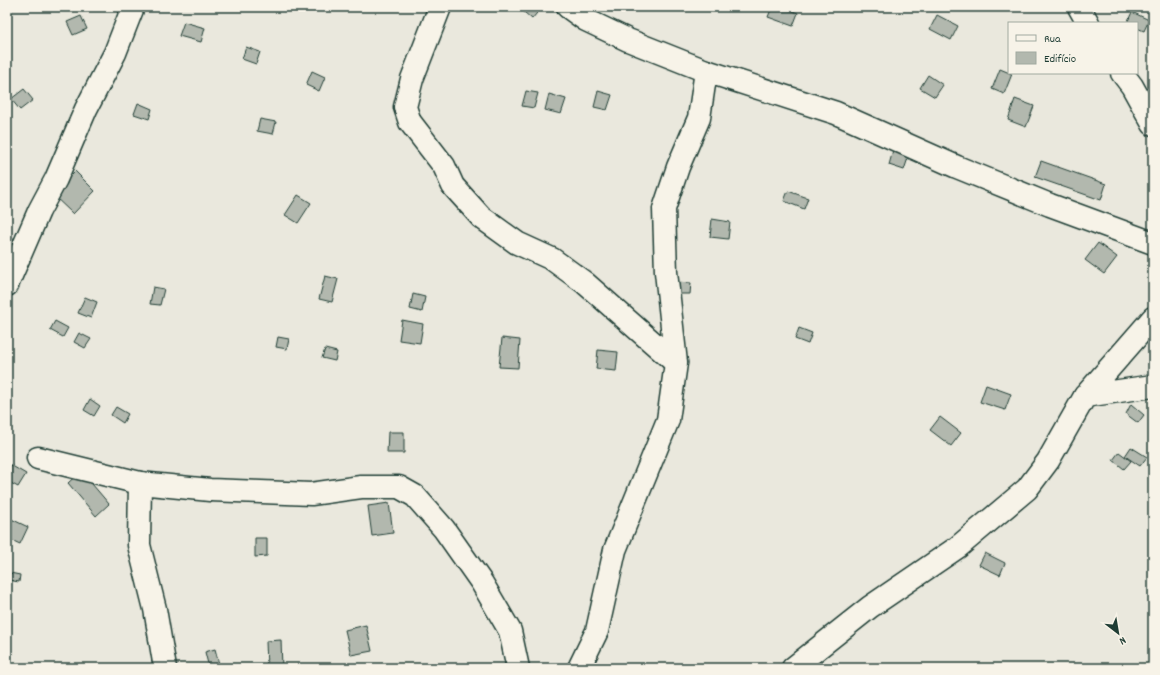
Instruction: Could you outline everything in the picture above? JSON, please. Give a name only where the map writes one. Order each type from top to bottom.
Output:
[{"type":"street","points":[[7,285],[39,211],[56,179],[86,109],[115,53],[132,7]]},
{"type":"street","points":[[440,7],[412,79],[405,107],[410,122],[444,166],[453,186],[481,217],[517,243],[552,259],[585,283],[676,363]]},
{"type":"street","points":[[568,7],[586,20],[614,34],[706,71],[836,113],[957,167],[1043,202],[1153,243]]},
{"type":"street","points":[[1079,7],[1087,22]]},
{"type":"street","points":[[578,668],[596,631],[615,550],[668,420],[676,363],[666,272],[664,209],[678,167],[700,118],[706,71]]},
{"type":"street","points":[[1123,74],[1132,86],[1153,124]]},
{"type":"street","points":[[793,668],[870,607],[958,547],[1027,488],[1048,461],[1085,396],[1153,318]]},
{"type":"street","points":[[1085,396],[1153,386]]},
{"type":"street","points":[[38,458],[140,483],[210,490],[311,494],[361,487],[399,487],[415,496],[444,530],[482,583],[510,631],[518,668]]},
{"type":"street","points":[[140,483],[139,545],[155,609],[165,668]]},
{"type":"building","points":[[528,7],[541,8],[532,19],[524,12]]},
{"type":"building","points":[[772,7],[782,7],[798,13],[793,26],[768,17]]},
{"type":"building","points":[[1132,12],[1149,20],[1144,31],[1138,28],[1138,22],[1127,22]]},
{"type":"building","points":[[937,15],[958,26],[951,40],[930,29]]},
{"type":"building","points":[[81,16],[87,29],[73,35],[67,22]]},
{"type":"building","points":[[184,22],[205,28],[201,42],[179,36]]},
{"type":"building","points":[[246,47],[260,52],[256,64],[242,59]]},
{"type":"building","points":[[1000,69],[1008,72],[1008,74],[1012,74],[1004,94],[992,89]]},
{"type":"building","points":[[312,71],[325,77],[319,91],[306,85]]},
{"type":"building","points":[[928,75],[943,85],[935,97],[920,88]]},
{"type":"building","points":[[24,89],[33,100],[20,110],[11,99]]},
{"type":"building","points":[[526,91],[538,93],[534,108],[522,106]]},
{"type":"building","points":[[598,91],[612,95],[607,110],[594,107]]},
{"type":"building","points":[[549,94],[566,99],[561,114],[545,110]]},
{"type":"building","points":[[1015,99],[1034,106],[1026,127],[1008,120]]},
{"type":"building","points":[[138,103],[152,109],[149,119],[134,114]]},
{"type":"building","points":[[260,119],[276,122],[273,134],[257,131]]},
{"type":"building","points":[[893,150],[909,155],[904,170],[889,165]]},
{"type":"building","points":[[1041,161],[1106,184],[1101,200],[1035,177]]},
{"type":"building","points":[[75,171],[95,191],[73,214],[52,194]]},
{"type":"building","points":[[788,191],[808,198],[804,209],[784,201]]},
{"type":"building","points":[[298,195],[311,203],[298,223],[285,215]]},
{"type":"building","points":[[712,219],[730,222],[728,239],[710,237]]},
{"type":"building","points":[[1098,243],[1117,257],[1104,274],[1085,260]]},
{"type":"building","points":[[325,276],[338,279],[332,302],[319,299]]},
{"type":"building","points":[[676,282],[691,283],[690,294],[675,294]]},
{"type":"building","points":[[153,287],[164,289],[160,305],[150,304]]},
{"type":"building","points":[[413,294],[425,297],[422,312],[410,309]]},
{"type":"building","points":[[85,297],[97,302],[91,318],[78,313]]},
{"type":"building","points":[[402,320],[423,324],[420,343],[399,340]]},
{"type":"building","points":[[55,321],[68,328],[63,337],[50,330]]},
{"type":"building","points":[[799,328],[812,333],[808,344],[795,339]]},
{"type":"building","points":[[79,333],[91,339],[85,348],[74,342]]},
{"type":"building","points":[[278,337],[289,339],[287,349],[276,347]]},
{"type":"building","points":[[502,338],[520,340],[518,368],[499,367]]},
{"type":"building","points":[[325,349],[337,352],[335,361],[322,358]]},
{"type":"building","points":[[598,350],[618,352],[616,371],[596,369]]},
{"type":"building","points":[[986,385],[1011,394],[1005,410],[980,402]]},
{"type":"building","points":[[90,399],[100,406],[94,416],[84,410]]},
{"type":"building","points":[[1131,404],[1144,415],[1138,423],[1126,414]]},
{"type":"building","points":[[116,407],[128,414],[123,423],[111,415]]},
{"type":"building","points":[[940,417],[961,433],[951,446],[930,430]]},
{"type":"building","points":[[388,432],[404,432],[404,453],[387,453]]},
{"type":"building","points":[[1131,447],[1147,457],[1140,466],[1125,456]]},
{"type":"building","points":[[1119,452],[1131,461],[1124,469],[1113,460]]},
{"type":"building","points":[[7,463],[26,474],[18,487],[7,481]]},
{"type":"building","points":[[81,471],[109,504],[96,516],[68,483]]},
{"type":"building","points":[[389,503],[393,533],[372,536],[368,506]]},
{"type":"building","points":[[7,517],[28,527],[20,544],[7,538]]},
{"type":"building","points":[[255,538],[267,538],[267,556],[255,557]]},
{"type":"building","points":[[985,553],[1005,563],[1000,575],[979,565]]},
{"type":"building","points":[[10,573],[20,575],[19,582],[8,580]]},
{"type":"building","points":[[366,625],[372,651],[351,655],[345,630]]},
{"type":"building","points":[[281,640],[282,668],[267,668],[266,641]]},
{"type":"building","points":[[215,649],[220,668],[209,668],[205,652]]}]
